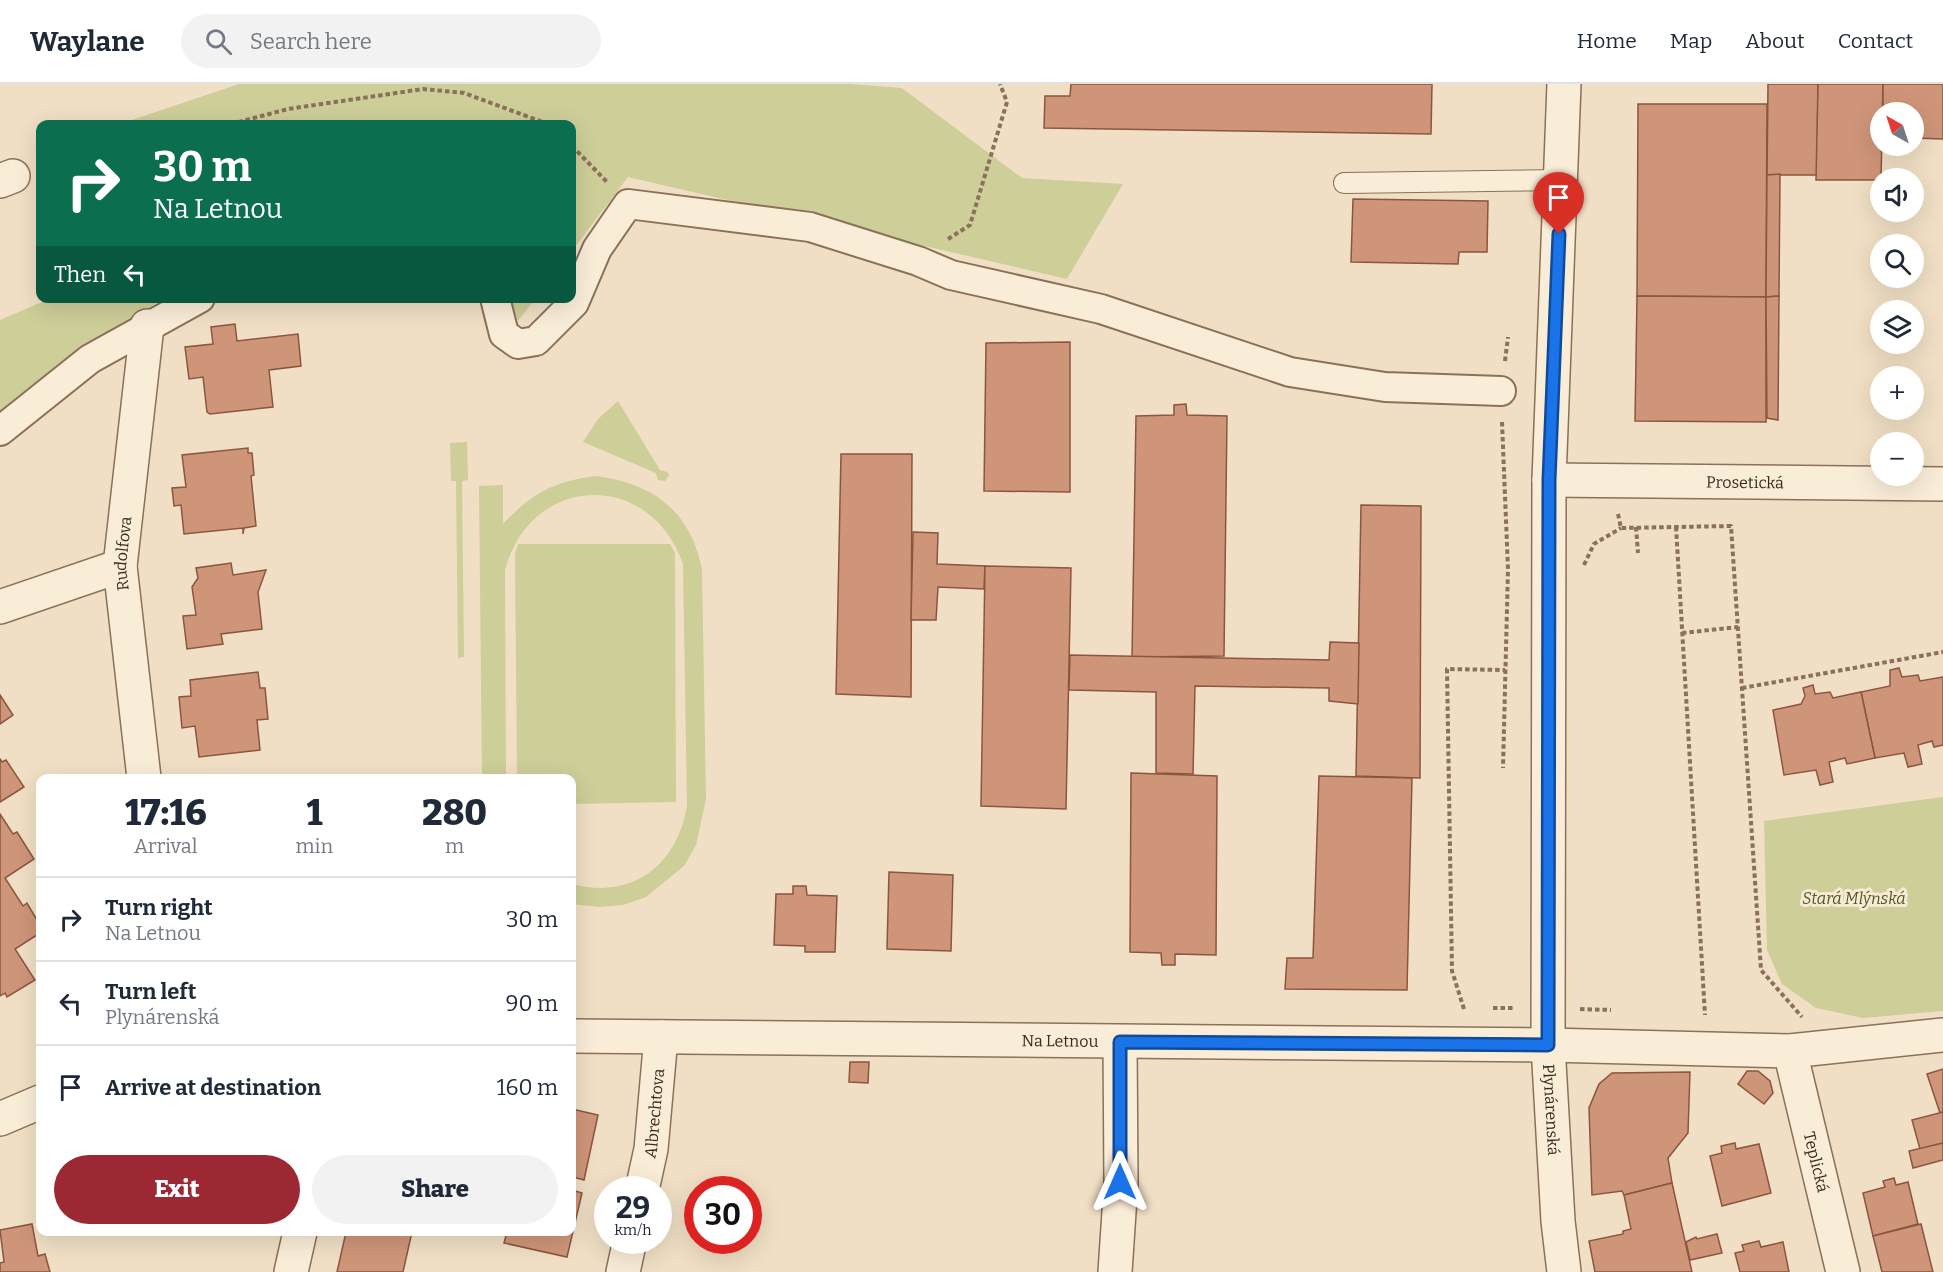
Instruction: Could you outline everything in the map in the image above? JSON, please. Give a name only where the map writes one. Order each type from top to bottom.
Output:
[{"type":"street","name":"Plynárenská","points":[[1564,84],[1549,480],[1548,1045],[1558,1221],[1564,1272]]},
{"type":"street","points":[[576,298],[597,249],[628,204],[810,227],[918,261],[951,275],[1101,309],[1290,372],[1385,387],[1501,391]]},
{"type":"street","points":[[0,431],[90,359],[191,303]]},
{"type":"street","points":[[496,303],[504,334],[518,344],[536,341],[574,303]]},
{"type":"street","name":"Rudolfova","points":[[144,774],[120,566],[147,326]]},
{"type":"street","name":"Prosetická","points":[[1549,480],[1943,484]]},
{"type":"street","points":[[0,607],[120,566]]},
{"type":"street","points":[[1548,1045],[1799,1050],[1943,1035]]},
{"type":"street","name":"Na Letnou","points":[[576,1036],[1548,1045]]},
{"type":"street","name":"Albrechtova","points":[[645,1176],[651,1149],[661,1037]]},
{"type":"street","points":[[1115,1272],[1120,1182],[1120,1042]]},
{"type":"street","name":"Teplická","points":[[1799,1050],[1843,1272]]},
{"type":"street","points":[[0,1119],[36,1104]]},
{"type":"street","points":[[291,1272],[299,1236]]},
{"type":"street","points":[[623,1272],[627,1254]]},
{"type":"lane","points":[[1344,183],[1562,180]]},
{"type":"path","points":[[918,261],[969,225],[1007,102],[1000,84]]},
{"type":"path","points":[[246,120],[288,109],[423,89],[464,93],[537,120]]},
{"type":"path","points":[[576,150],[628,204]]},
{"type":"path","points":[[1501,391],[1508,569],[1503,768]]},
{"type":"path","points":[[1613,481],[1621,528],[1731,526],[1761,970],[1804,1019],[1799,1050]]},
{"type":"path","points":[[1636,527],[1638,553]]},
{"type":"path","points":[[1676,527],[1705,1015]]},
{"type":"path","points":[[1682,633],[1738,627]]},
{"type":"path","points":[[1742,688],[1943,652]]},
{"type":"path","points":[[1447,669],[1505,670]]},
{"type":"green space","points":[[239,84],[849,84],[902,88],[1022,178],[1123,184],[1067,279],[628,177],[576,246],[576,120],[132,120]]},
{"type":"green space","points":[[40,303],[156,303],[0,411],[0,320]]},
{"type":"green space","points":[[512,303],[532,303],[518,321]]},
{"type":"green space","points":[[618,401],[660,470],[669,475],[665,481],[658,480],[656,473],[583,442],[598,419]]},
{"type":"green space","points":[[467,442],[468,480],[462,481],[464,657],[458,658],[456,481],[451,481],[450,443]]},
{"type":"green space","points":[[595,476],[635,485],[666,503],[689,531],[697,549],[702,570],[706,799],[696,845],[684,866],[646,897],[623,905],[599,907],[576,904],[576,885],[594,888],[614,887],[633,882],[649,873],[662,861],[673,845],[682,827],[687,806],[683,564],[667,533],[645,511],[619,499],[591,495],[564,500],[539,515],[519,538],[505,570],[506,774],[482,774],[479,486],[503,485],[503,524],[524,504],[544,491]]},
{"type":"green space","points":[[518,544],[670,544],[675,553],[676,802],[576,804],[576,774],[517,774],[515,554]]},
{"type":"green space","name":"Stará Mlýnská","points":[[1943,797],[1943,1011],[1863,1018],[1816,1008],[1782,984],[1767,950],[1764,821]]},
{"type":"building","points":[[1071,84],[1432,84],[1431,134],[1044,128],[1045,96],[1070,96]]},
{"type":"building","points":[[1768,84],[1818,84],[1817,175],[1767,175]]},
{"type":"building","points":[[1818,84],[1883,84],[1883,102],[1870,102],[1870,156],[1882,156],[1881,168],[1870,168],[1870,180],[1816,180]]},
{"type":"building","points":[[1883,84],[1943,84],[1943,139],[1924,138],[1924,102],[1883,102]]},
{"type":"building","points":[[1638,104],[1767,104],[1766,297],[1637,296]]},
{"type":"building","points":[[1780,174],[1779,296],[1766,297],[1767,175]]},
{"type":"building","points":[[1353,199],[1488,201],[1487,252],[1459,252],[1458,264],[1351,262]]},
{"type":"building","points":[[1637,296],[1766,297],[1766,422],[1635,421]]},
{"type":"building","points":[[1779,296],[1778,420],[1767,418],[1766,297]]},
{"type":"building","points":[[235,324],[237,341],[298,334],[301,366],[269,370],[273,407],[210,414],[207,412],[203,377],[189,379],[185,347],[213,344],[211,327]]},
{"type":"building","points":[[1070,342],[1070,492],[984,491],[986,343]]},
{"type":"building","points":[[1186,404],[1187,415],[1227,416],[1224,656],[1132,657],[1136,416],[1174,415],[1174,405]]},
{"type":"building","points":[[248,448],[248,453],[252,453],[254,475],[251,476],[256,526],[244,528],[243,534],[243,528],[184,534],[181,505],[174,506],[172,488],[186,487],[182,455]]},
{"type":"building","points":[[841,454],[912,454],[911,697],[836,694]]},
{"type":"building","points":[[1361,505],[1421,506],[1420,778],[1356,776]]},
{"type":"building","points":[[913,532],[938,533],[937,564],[985,566],[984,589],[938,587],[936,620],[911,620]]},
{"type":"building","points":[[231,563],[233,575],[266,570],[258,592],[262,629],[221,634],[223,644],[187,649],[183,616],[196,615],[192,587],[198,578],[196,568]]},
{"type":"building","points":[[985,566],[1071,568],[1066,809],[981,806]]},
{"type":"building","points":[[1330,642],[1359,643],[1358,704],[1329,701],[1329,688],[1195,686],[1193,774],[1156,773],[1156,692],[1069,690],[1070,655],[1329,660]]},
{"type":"building","points":[[1899,668],[1902,677],[1918,675],[1920,681],[1943,677],[1943,745],[1934,747],[1932,741],[1918,745],[1922,764],[1908,767],[1904,753],[1875,758],[1861,692],[1890,686],[1890,670]]},
{"type":"building","points":[[258,672],[260,688],[265,688],[268,719],[257,720],[260,750],[199,757],[195,726],[182,728],[179,697],[191,696],[190,680]]},
{"type":"building","points":[[1813,685],[1815,694],[1830,692],[1833,698],[1861,692],[1875,758],[1847,764],[1845,758],[1829,762],[1833,782],[1820,785],[1816,770],[1784,775],[1773,710],[1801,704],[1805,696],[1803,688]]},
{"type":"building","points":[[0,695],[13,715],[0,724]]},
{"type":"building","points":[[0,759],[2,762],[6,760],[24,787],[0,802]]},
{"type":"building","points":[[1131,773],[1217,776],[1216,955],[1175,954],[1175,965],[1162,965],[1161,953],[1130,952]]},
{"type":"building","points":[[1319,776],[1412,778],[1407,990],[1285,989],[1287,958],[1313,958]]},
{"type":"building","points":[[0,814],[13,834],[17,832],[34,859],[5,878],[23,906],[27,903],[36,918],[36,936],[15,949],[35,980],[7,997],[5,993],[0,996]]},
{"type":"building","points":[[889,872],[953,875],[951,951],[887,949]]},
{"type":"building","points":[[793,886],[806,886],[807,895],[837,896],[835,952],[805,952],[805,946],[774,945],[776,894],[793,894]]},
{"type":"building","points":[[850,1062],[869,1062],[868,1083],[849,1082]]},
{"type":"building","points":[[1943,1069],[1943,1112],[1940,1113],[1927,1074]]},
{"type":"building","points":[[1747,1071],[1758,1071],[1770,1081],[1773,1093],[1764,1104],[1738,1084]]},
{"type":"building","points":[[1690,1072],[1688,1133],[1668,1158],[1672,1183],[1624,1195],[1622,1191],[1592,1195],[1589,1108],[1599,1084],[1612,1073]]},
{"type":"building","points":[[576,1110],[598,1115],[584,1180],[576,1178]]},
{"type":"building","points":[[1943,1112],[1943,1143],[1920,1149],[1912,1120]]},
{"type":"building","points":[[1735,1143],[1736,1149],[1759,1144],[1771,1193],[1722,1206],[1710,1156],[1722,1153],[1721,1146]]},
{"type":"building","points":[[1943,1143],[1943,1160],[1913,1168],[1909,1151]]},
{"type":"building","points":[[1894,1178],[1896,1185],[1908,1182],[1918,1224],[1873,1236],[1863,1193],[1885,1187],[1883,1181]]},
{"type":"building","points":[[1672,1183],[1692,1272],[1595,1272],[1589,1241],[1623,1234],[1623,1231],[1631,1229],[1624,1195]]},
{"type":"building","points":[[576,1191],[582,1193],[576,1219]]},
{"type":"building","points":[[32,1224],[38,1256],[45,1254],[50,1272],[0,1272],[0,1263],[4,1262],[0,1230]]},
{"type":"building","points":[[1921,1224],[1933,1272],[1882,1272],[1873,1236]]},
{"type":"building","points":[[1717,1234],[1722,1253],[1690,1260],[1686,1242],[1696,1237],[1697,1239]]},
{"type":"building","points":[[345,1236],[411,1236],[403,1272],[337,1272]]},
{"type":"building","points":[[506,1236],[572,1236],[567,1257],[504,1243]]},
{"type":"building","points":[[1759,1241],[1761,1247],[1783,1242],[1789,1272],[1740,1272],[1735,1253],[1744,1251],[1742,1245]]},
{"type":"route","points":[[1120,1182],[1120,1042],[1548,1045],[1549,480],[1559,234]]}]
